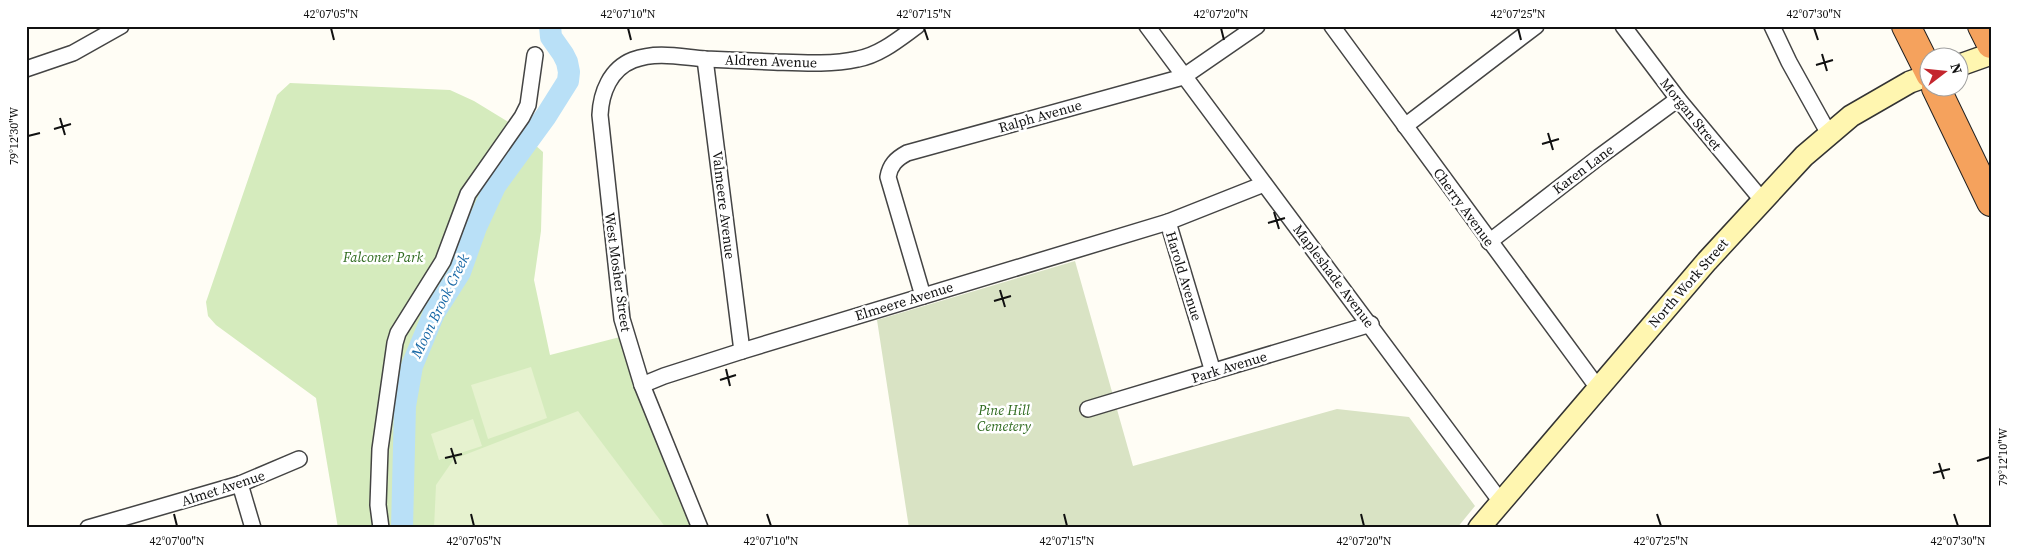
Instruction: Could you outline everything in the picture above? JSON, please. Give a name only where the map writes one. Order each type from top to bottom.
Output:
[{"type":"highway","points":[[1982,26],[1991,44]]},
{"type":"highway","points":[[1909,32],[1920,55]]},
{"type":"highway","points":[[1941,98],[1991,202]]},
{"type":"street","points":[[26,69],[73,53],[121,26]]},
{"type":"street","name":"Aldren Avenue","points":[[620,69],[632,61],[662,54],[706,59],[824,64],[860,59],[885,49],[917,26]]},
{"type":"street","name":"Mapleshade Avenue","points":[[1147,26],[1371,324],[1501,502]]},
{"type":"street","name":"Ralph Avenue","points":[[923,296],[888,177],[890,167],[898,158],[907,153],[1183,76],[1257,26]]},
{"type":"street","name":"Cherry Avenue","points":[[1332,26],[1598,388]]},
{"type":"street","points":[[1405,126],[1536,26]]},
{"type":"street","name":"Morgan Street","points":[[1623,26],[1678,99],[1762,200]]},
{"type":"street","points":[[1772,26],[1789,62],[1829,134]]},
{"type":"street","points":[[1970,61],[1991,54]]},
{"type":"street","points":[[381,528],[378,505],[380,449],[395,342],[398,333],[443,261],[468,194],[522,117],[528,105],[536,55]]},
{"type":"street","name":"Valmeere Avenue","points":[[706,59],[742,351]]},
{"type":"street","name":"West Mosher Street","points":[[620,69],[610,79],[604,91],[600,103],[600,116],[622,319],[642,385],[700,528]]},
{"type":"street","name":"North Work Street","points":[[1479,528],[1707,261],[1804,156],[1851,116],[1910,82],[1920,78]]},
{"type":"street","name":"Karen Lane","points":[[1489,242],[1598,157],[1678,99]]},
{"type":"street","name":"Harold Avenue","points":[[1213,372],[1168,222],[1264,184]]},
{"type":"street","name":"Elmeere Avenue","points":[[642,385],[742,351],[1168,222]]},
{"type":"street","name":"Park Avenue","points":[[1088,409],[1371,324]]},
{"type":"street","name":"Almet Avenue","points":[[88,528],[240,484],[298,459]]},
{"type":"street","points":[[240,484],[253,528]]},
{"type":"green space","name":"Falconer Park","points":[[290,83],[450,90],[474,101],[510,123],[543,152],[541,231],[534,280],[550,355],[620,337],[691,528],[338,528],[316,398],[216,325],[208,316],[206,302],[277,95]]},
{"type":"green space","name":"Pine Hill Cemetery","points":[[1075,261],[1133,466],[1337,409],[1409,417],[1475,506],[1457,528],[909,528],[877,320]]},
{"type":"green space","points":[[531,367],[547,418],[488,439],[471,385]]},
{"type":"green space","points":[[578,411],[666,528],[434,528],[436,485],[454,459]]},
{"type":"green space","points":[[473,419],[482,446],[439,460],[431,434]]},
{"type":"waterway","name":"Moon Brook Creek","points":[[402,528],[405,406],[412,366],[434,313],[460,272],[476,227],[495,186],[546,116],[568,81],[567,62],[551,37],[550,26]]}]
